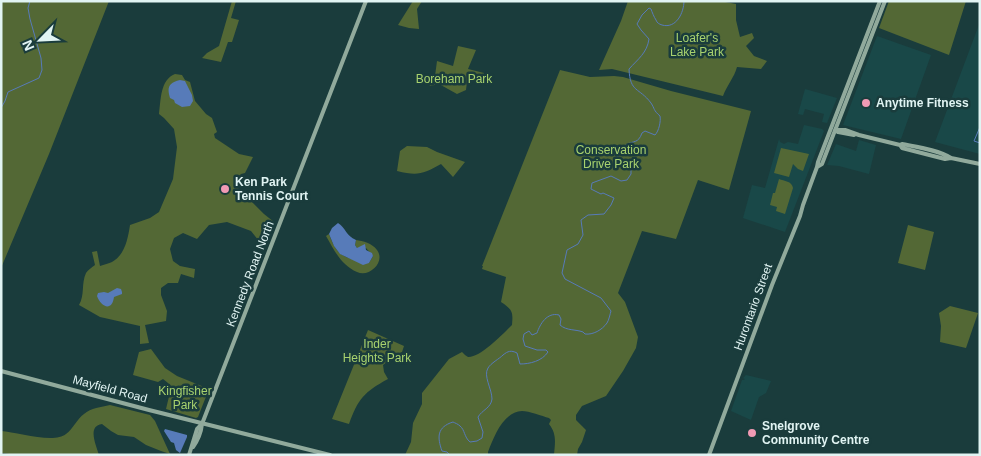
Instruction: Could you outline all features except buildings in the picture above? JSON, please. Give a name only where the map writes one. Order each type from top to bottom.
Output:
[{"type":"main road","name":"Kennedy Road North","points":[[190,453],[198,438],[366,1]]},
{"type":"main road","name":"Hurontario Street","points":[[709,455],[803,205],[818,167],[822,164],[880,1]]},
{"type":"main road","name":"Hurontario Street","points":[[833,129],[842,112],[885,1]]},
{"type":"main road","points":[[842,112],[839,124],[845,130]]},
{"type":"main road","points":[[833,129],[845,130],[859,136]]},
{"type":"main road","points":[[833,129],[850,135],[902,144],[980,164]]},
{"type":"main road","name":"Mayfield Road","points":[[1,371],[202,424],[330,455]]},
{"type":"shaded area","points":[[980,22],[980,154],[935,142]]},
{"type":"shaded area","points":[[877,36],[931,55],[901,139],[843,125]]},
{"type":"shaded area","points":[[805,89],[837,98],[827,123],[822,122],[824,114],[805,109],[803,115],[798,114]]},
{"type":"shaded area","points":[[804,125],[824,131],[785,232],[743,218],[752,185],[765,188],[779,139],[784,144],[788,142],[798,144]]},
{"type":"shaded area","points":[[859,140],[876,145],[869,174],[839,166],[827,165],[836,144],[856,151]]},
{"type":"shaded area","points":[[746,375],[771,381],[766,393],[759,397],[751,420],[731,411],[742,380],[745,379],[743,378]]},
{"type":"green space","points":[[1,1],[109,1],[49,154],[1,268]]},
{"type":"green space","points":[[232,1],[236,1],[231,18],[239,20],[232,42],[228,42],[221,62],[202,58],[219,46]]},
{"type":"green space","points":[[413,1],[422,1],[417,9],[419,29],[398,25]]},
{"type":"green space","name":"Loafer's Lake Park","points":[[628,1],[720,1],[736,4],[736,20],[740,37],[752,33],[754,38],[746,46],[754,56],[767,61],[761,69],[737,67],[723,96],[612,69],[599,70]]},
{"type":"green space","points":[[889,1],[966,1],[949,55],[879,28]]},
{"type":"green space","name":"Boreham Park","points":[[458,46],[476,50],[468,69],[484,73],[484,75],[468,73],[466,90],[457,94],[439,84],[430,86],[428,81],[435,76],[437,61],[453,66]]},
{"type":"green space","name":"Conservation Drive Park","points":[[560,70],[590,77],[623,77],[751,111],[729,190],[698,180],[676,239],[642,231],[618,293],[625,302],[638,337],[636,348],[606,396],[582,406],[576,415],[576,420],[586,430],[577,455],[554,455],[554,435],[549,424],[551,420],[522,411],[515,412],[504,420],[493,439],[488,455],[405,455],[411,442],[413,423],[422,404],[422,393],[449,359],[462,352],[468,357],[479,354],[512,325],[511,312],[501,302],[506,277],[482,269],[482,266]]},
{"type":"green space","points":[[175,74],[182,75],[185,80],[190,82],[195,101],[212,118],[217,132],[214,134],[215,138],[239,154],[253,157],[245,173],[241,174],[238,179],[239,201],[250,200],[274,222],[263,246],[251,231],[227,222],[209,225],[197,239],[183,233],[174,238],[170,249],[173,261],[180,266],[195,269],[194,278],[181,274],[178,283],[168,283],[161,288],[161,295],[167,311],[166,321],[145,325],[149,343],[140,344],[140,326],[100,317],[79,305],[86,273],[95,265],[92,252],[97,251],[100,266],[116,259],[123,251],[130,225],[150,218],[159,212],[173,179],[177,147],[174,129],[159,114],[161,97],[166,81]]},
{"type":"green space","points":[[407,146],[427,147],[465,162],[453,177],[441,164],[420,173],[397,171],[400,151]]},
{"type":"green space","points":[[781,148],[809,154],[803,171],[793,164],[789,177],[774,173]]},
{"type":"green space","points":[[779,179],[789,183],[793,188],[785,214],[776,211],[777,207],[770,205]]},
{"type":"green space","points":[[908,225],[934,232],[925,270],[898,263]]},
{"type":"green space","points":[[329,234],[339,253],[343,256],[369,263],[373,256],[366,248],[357,248],[355,245],[356,240],[370,244],[377,250],[379,255],[378,264],[366,273],[351,269],[335,252],[326,236]]},
{"type":"green space","points":[[950,306],[978,313],[966,348],[940,342],[941,326],[939,313]]},
{"type":"green space","name":"Inder Heights Park","points":[[368,330],[404,346],[402,352],[383,365],[388,379],[367,392],[359,402],[349,424],[332,419]]},
{"type":"green space","name":"Kingfisher Park","points":[[151,349],[165,368],[177,376],[209,389],[198,417],[166,409],[171,388],[163,379],[158,382],[133,375],[139,352]]},
{"type":"green space","points":[[110,405],[150,415],[155,421],[170,454],[146,445],[134,437],[118,435],[102,424],[97,425],[94,432],[99,455],[18,455],[1,453],[1,431],[44,438],[60,437],[66,434],[87,412]]},
{"type":"water","points":[[180,80],[185,81],[192,95],[193,101],[190,106],[182,107],[170,98],[169,86]]},
{"type":"water","points":[[338,223],[356,240],[355,245],[357,248],[365,244],[366,250],[372,253],[373,256],[369,263],[363,265],[340,254],[329,234]]},
{"type":"water","points":[[117,288],[121,289],[122,294],[114,297],[111,305],[106,306],[101,303],[97,296],[98,293],[108,293]]},
{"type":"water","points":[[165,429],[187,435],[180,453],[164,431]]},
{"type":"waterway","points":[[1,108],[8,92],[39,78],[42,70],[41,58],[28,8],[30,1]]},
{"type":"waterway","points":[[450,455],[442,451],[439,441],[441,430],[448,424],[453,422],[459,425],[470,442],[482,438],[483,432],[478,417],[490,405],[492,399],[487,379],[489,366],[510,351],[517,353],[520,364],[536,361],[548,352],[525,346],[524,334],[529,331],[532,335],[537,333],[540,326],[551,315],[559,315],[561,319],[560,325],[563,327],[585,334],[597,332],[608,322],[611,311],[601,298],[565,279],[562,273],[567,250],[578,244],[583,235],[581,220],[588,215],[604,214],[614,198],[591,189],[592,183],[611,176],[621,181],[627,180],[631,174],[631,169],[623,163],[618,165],[616,162],[621,150],[624,146],[637,140],[645,131],[655,135],[659,129],[660,116],[647,98],[631,82],[629,69],[644,52],[649,39],[637,24],[649,8],[658,23],[667,26],[671,25],[681,15],[684,1]]},
{"type":"waterway","points":[[980,127],[974,141],[980,143]]},
{"type":"place","name":"Anytime Fitness","points":[[866,103]]},
{"type":"place","name":"Ken Park Tennis Court","points":[[225,189]]},
{"type":"place","name":"Snelgrove Community Centre","points":[[752,433]]}]
